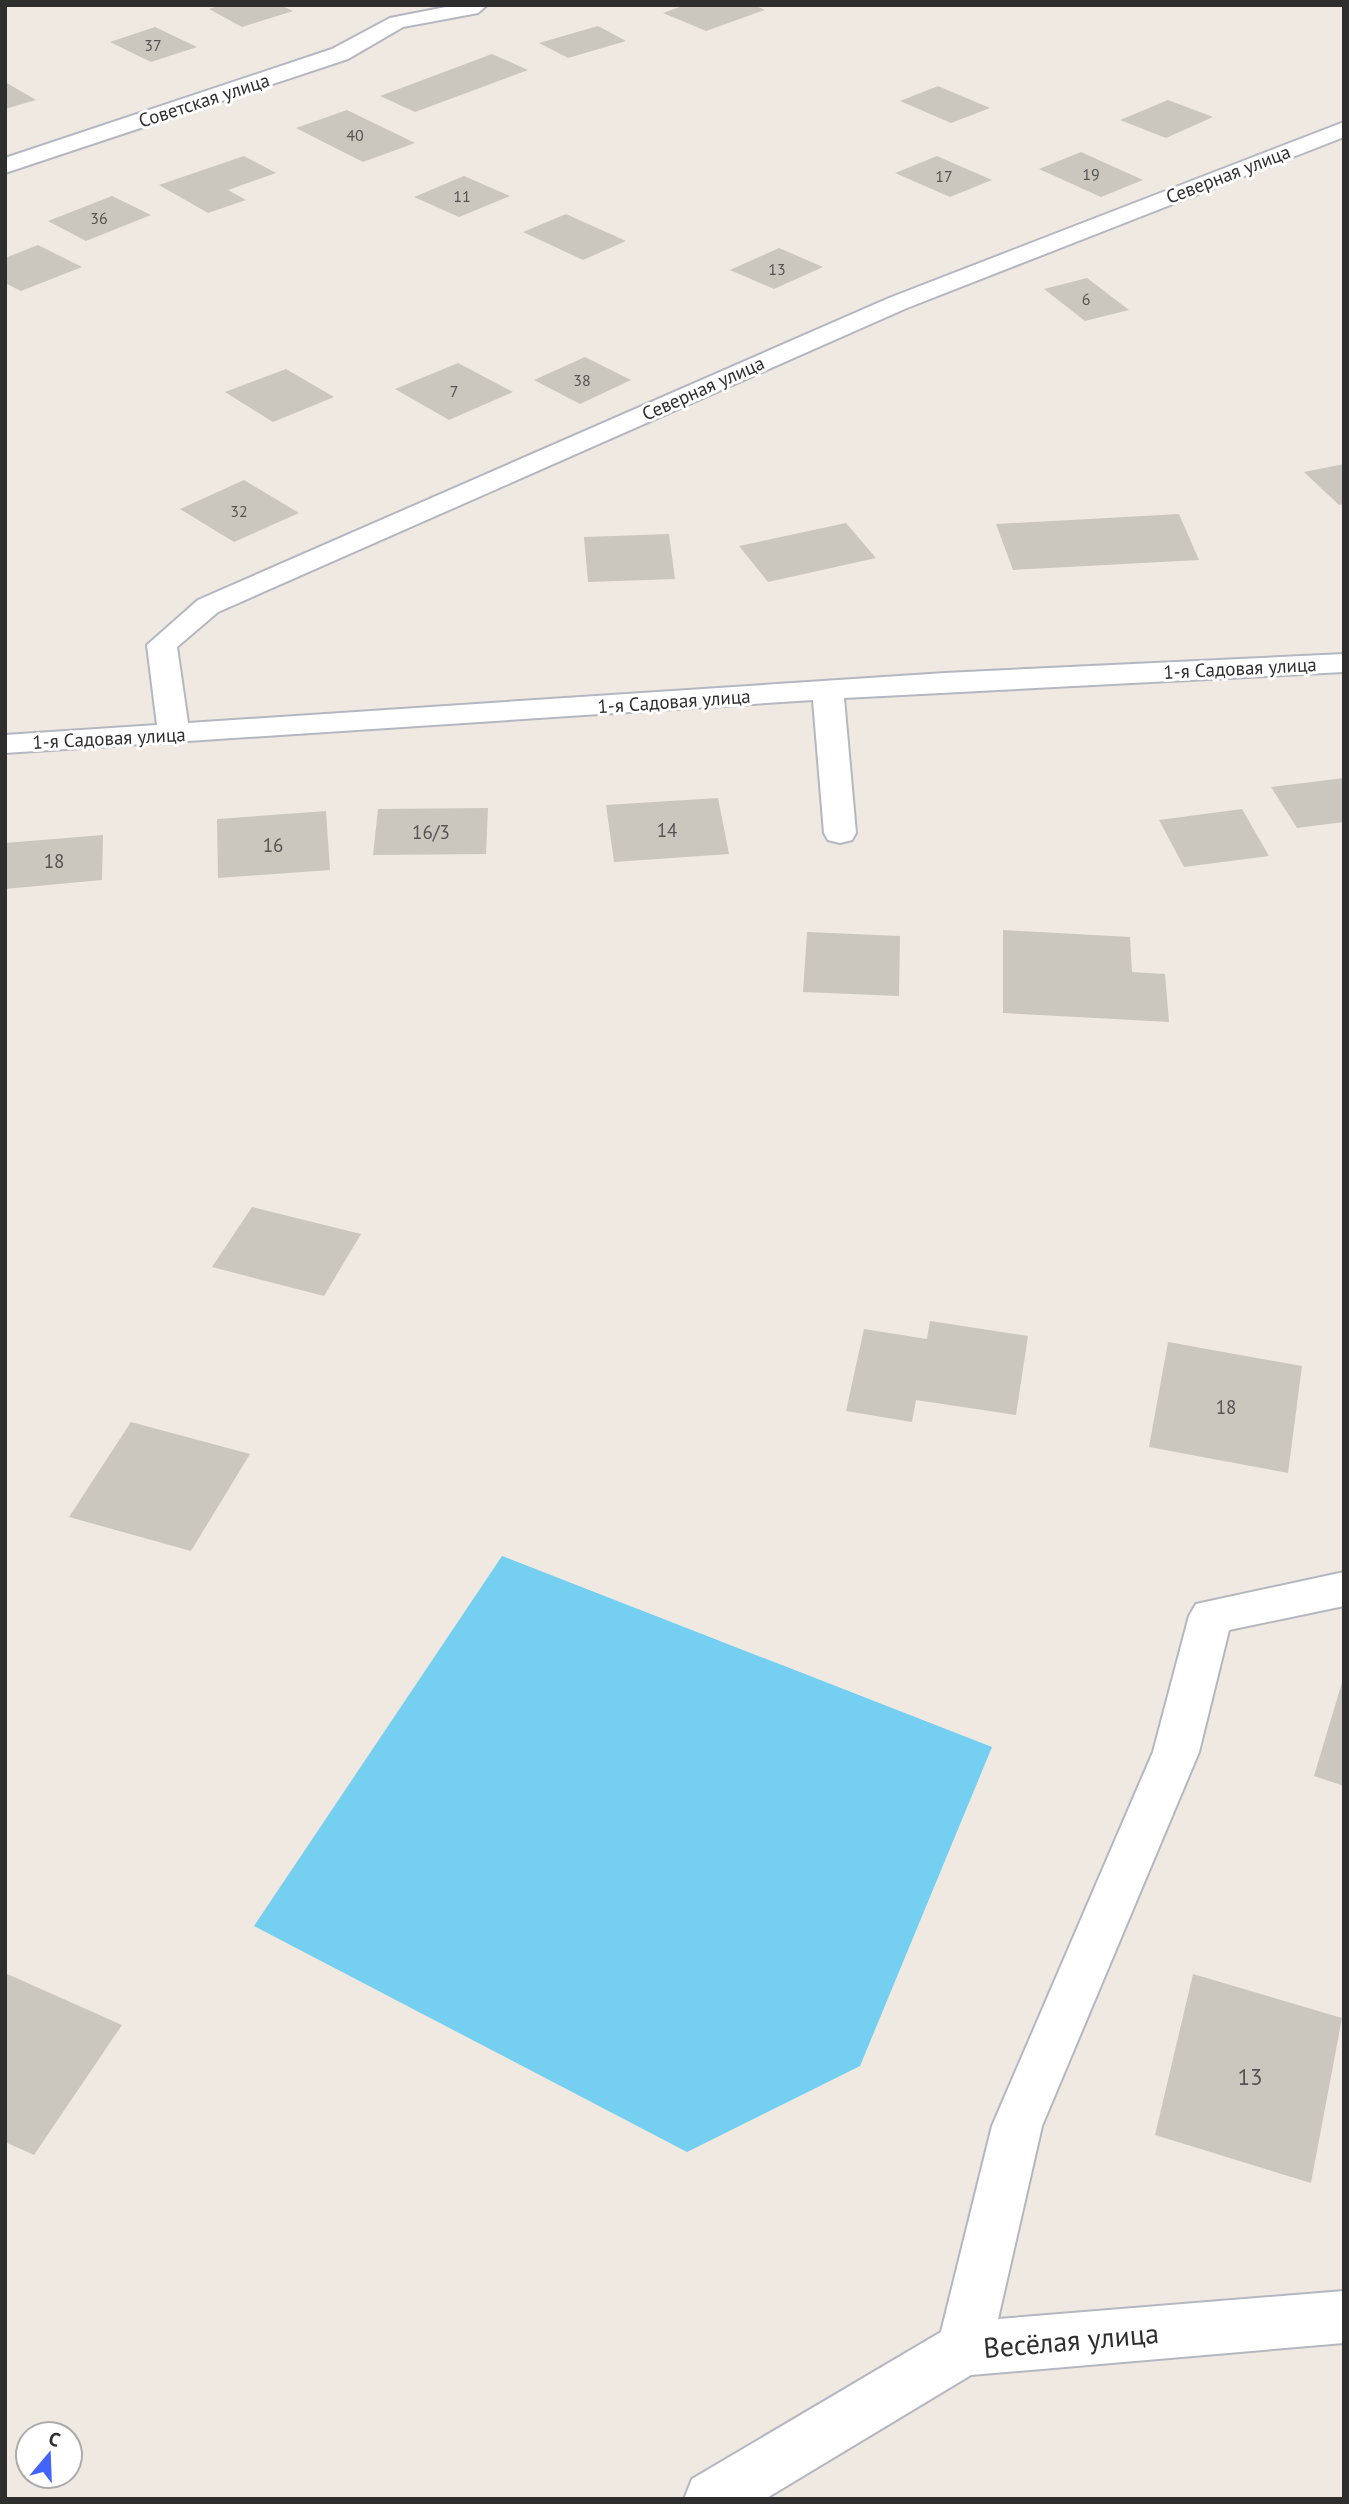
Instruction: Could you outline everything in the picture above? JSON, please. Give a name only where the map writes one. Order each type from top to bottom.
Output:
[{"type":"street","name":"Советская улица","points":[[5,166],[340,54],[403,13],[471,9],[477,5]]},
{"type":"street","name":"Северная улица","points":[[174,734],[162,645],[208,606],[898,303],[1344,129]]},
{"type":"street","name":"1-я Садовая улица","points":[[5,744],[828,690],[1344,663]]},
{"type":"street","points":[[828,690],[840,833]]},
{"type":"street","points":[[964,2349],[1017,2126],[1176,1752],[1211,1616],[1344,1589]]},
{"type":"street","name":"Весёлая улица","points":[[712,2499],[964,2349],[1344,2317]]},
{"type":"water","points":[[502,1556],[992,1747],[860,2066],[687,2152],[254,1926]]},
{"type":"building","points":[[221,5],[280,5],[293,11],[242,27],[209,9]]},
{"type":"building","points":[[685,5],[754,5],[765,10],[706,31],[663,13]]},
{"type":"building","points":[[598,26],[626,41],[568,58],[539,43]]},
{"type":"building","points":[[155,27],[197,47],[151,62],[110,42]]},
{"type":"building","points":[[492,54],[528,70],[415,112],[380,96]]},
{"type":"building","points":[[5,82],[36,100],[5,109]]},
{"type":"building","points":[[938,86],[990,108],[951,123],[900,101]]},
{"type":"building","points":[[1168,100],[1213,117],[1166,138],[1120,120]]},
{"type":"building","points":[[347,110],[415,143],[363,162],[296,128]]},
{"type":"building","points":[[1081,152],[1143,180],[1101,197],[1039,169]]},
{"type":"building","points":[[244,156],[276,173],[228,190],[246,200],[208,213],[159,185]]},
{"type":"building","points":[[937,156],[992,180],[950,197],[895,173]]},
{"type":"building","points":[[464,176],[510,196],[459,217],[414,197]]},
{"type":"building","points":[[112,196],[151,215],[86,241],[48,221]]},
{"type":"building","points":[[566,214],[626,241],[583,260],[523,232]]},
{"type":"building","points":[[38,245],[82,267],[21,291],[5,283],[5,258]]},
{"type":"building","points":[[779,248],[823,267],[774,289],[730,270]]},
{"type":"building","points":[[1087,278],[1129,310],[1085,321],[1044,289]]},
{"type":"building","points":[[585,357],[631,380],[580,404],[534,380]]},
{"type":"building","points":[[458,363],[513,392],[449,420],[395,389]]},
{"type":"building","points":[[286,369],[334,397],[273,422],[225,392]]},
{"type":"building","points":[[1344,464],[1344,504],[1339,505],[1304,472]]},
{"type":"building","points":[[244,480],[299,513],[234,542],[180,509]]},
{"type":"building","points":[[1179,514],[1199,560],[1013,570],[996,524]]},
{"type":"building","points":[[846,523],[876,558],[768,582],[739,546]]},
{"type":"building","points":[[669,534],[675,579],[588,582],[584,537]]},
{"type":"building","points":[[1344,778],[1344,822],[1297,828],[1271,787]]},
{"type":"building","points":[[718,798],[729,854],[614,862],[606,805]]},
{"type":"building","points":[[488,808],[486,854],[373,855],[378,809]]},
{"type":"building","points":[[1242,809],[1269,856],[1184,867],[1159,820]]},
{"type":"building","points":[[326,811],[330,870],[218,878],[217,819]]},
{"type":"building","points":[[103,835],[102,880],[5,889],[5,843]]},
{"type":"building","points":[[1003,930],[1130,937],[1132,972],[1165,974],[1169,1022],[1003,1013]]},
{"type":"building","points":[[807,932],[900,936],[899,996],[803,992]]},
{"type":"building","points":[[252,1207],[361,1234],[324,1296],[212,1267]]},
{"type":"building","points":[[930,1321],[1028,1336],[1016,1415],[916,1400],[912,1422],[846,1411],[864,1329],[927,1339]]},
{"type":"building","points":[[1168,1342],[1302,1366],[1288,1473],[1149,1447]]},
{"type":"building","points":[[131,1422],[250,1454],[191,1551],[69,1517]]},
{"type":"building","points":[[1344,1679],[1344,1786],[1314,1776]]},
{"type":"building","points":[[5,1973],[122,2025],[34,2155],[5,2142]]},
{"type":"building","points":[[1193,1974],[1342,2018],[1311,2183],[1155,2135]]}]
